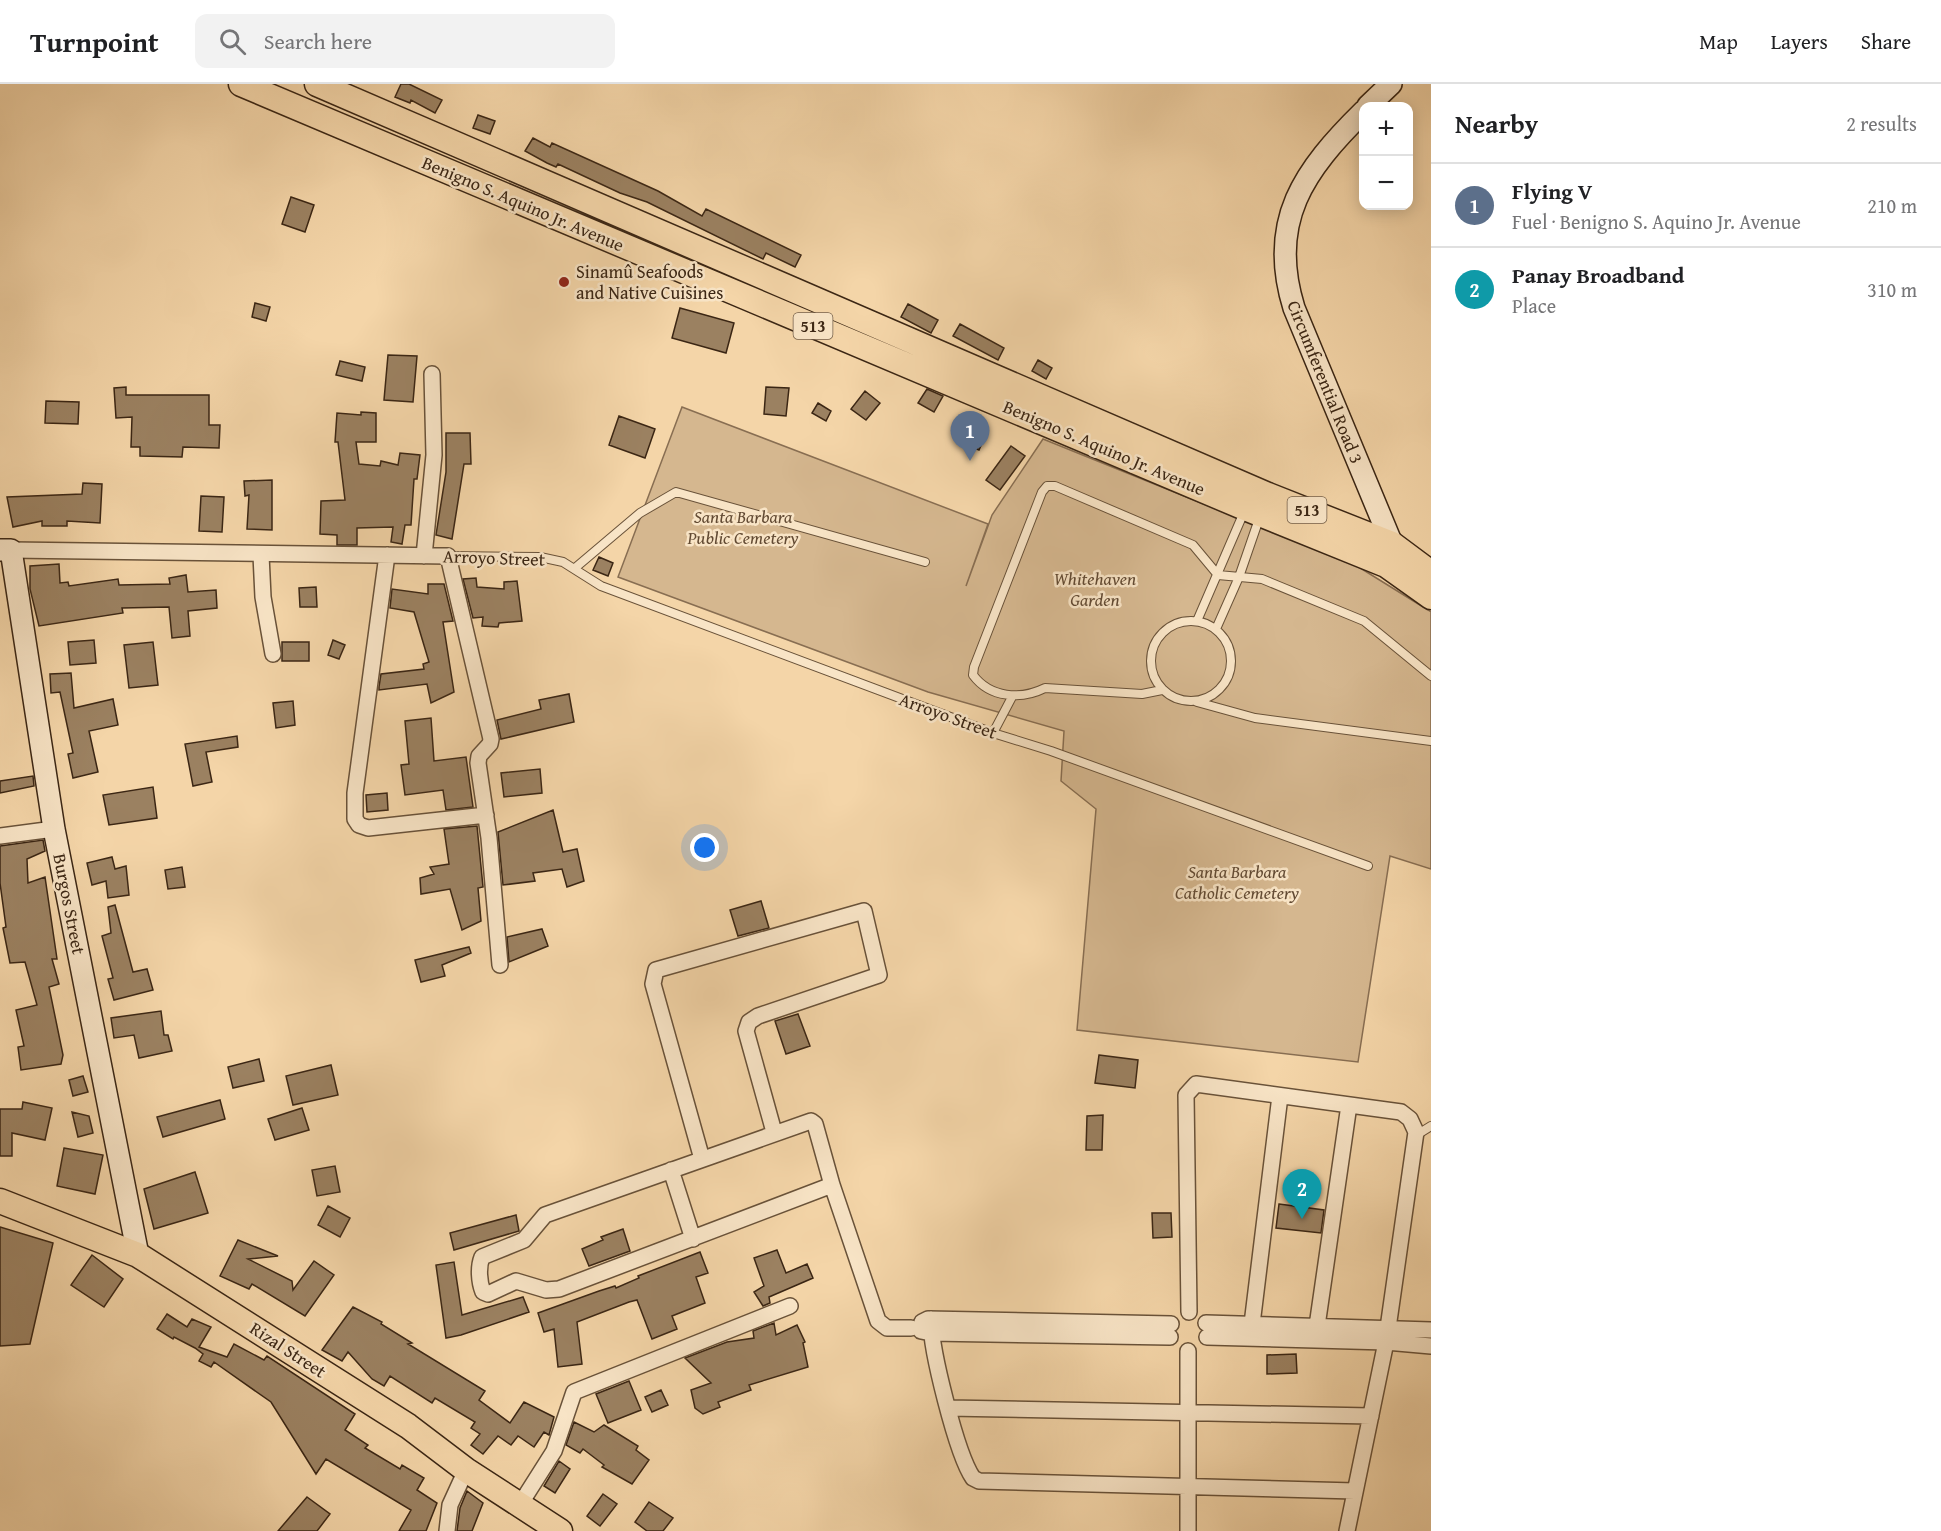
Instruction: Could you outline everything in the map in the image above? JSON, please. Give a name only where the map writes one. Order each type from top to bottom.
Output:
[{"type":"main road","name":"Benigno S. Aquino Jr. Avenue","points":[[240,84],[420,160],[1389,554],[1431,574]]},
{"type":"main road","name":"Benigno S. Aquino Jr. Avenue","points":[[317,84],[1257,501]]},
{"type":"main road","points":[[420,160],[432,134]]},
{"type":"main road","name":"Benigno S. Aquino Jr. Avenue","points":[[1389,554],[1431,597]]},
{"type":"main road","name":"Rizal Street","points":[[0,1201],[138,1255],[408,1426],[466,1470],[521,1503],[560,1531]]},
{"type":"street","points":[[1372,102],[1391,84]]},
{"type":"street","name":"Circumferential Road 3","points":[[1359,116],[1311,169],[1295,199],[1287,227],[1285,264],[1294,308],[1389,554]]},
{"type":"street","points":[[424,555],[434,455],[432,374]]},
{"type":"street","name":"Arroyo Street","points":[[5,550],[448,556]]},
{"type":"street","name":"Burgos Street","points":[[5,550],[54,830],[138,1255]]},
{"type":"street","points":[[1389,554],[1431,557]]},
{"type":"street","points":[[261,555],[263,597],[273,654]]},
{"type":"street","points":[[387,555],[356,775],[355,819],[359,825],[368,828],[486,815]]},
{"type":"street","points":[[448,556],[491,739],[490,744],[478,758],[486,815],[500,965]]},
{"type":"street","points":[[0,836],[54,830]]},
{"type":"street","points":[[702,1159],[653,984],[656,970],[864,911],[880,970],[879,975],[758,1016],[749,1022],[746,1031],[774,1132]]},
{"type":"street","points":[[1189,1312],[1186,1095],[1196,1084],[1401,1113],[1410,1119],[1415,1136],[1387,1335],[1347,1531]]},
{"type":"street","points":[[1252,1324],[1280,1096]]},
{"type":"street","points":[[1317,1326],[1348,1105]]},
{"type":"street","points":[[832,1185],[559,1289],[546,1290],[516,1281],[488,1294],[483,1292],[481,1286],[479,1263],[482,1257],[524,1240],[545,1215],[774,1132],[811,1121],[815,1124],[832,1185],[878,1321],[888,1328],[931,1326],[1170,1331]]},
{"type":"street","points":[[672,1170],[693,1239]]},
{"type":"street","points":[[521,1503],[554,1451],[574,1392],[790,1306]]},
{"type":"street","points":[[1170,1331],[1178,1316],[1189,1312],[1199,1315],[1207,1330]]},
{"type":"street","points":[[1207,1330],[1252,1324],[1317,1326],[1387,1335],[1431,1346]]},
{"type":"street","points":[[931,1326],[948,1408],[969,1473],[979,1481],[1355,1491]]},
{"type":"street","points":[[1207,1330],[1387,1335],[1431,1330]]},
{"type":"street","points":[[1170,1331],[1177,1347],[1188,1351],[1200,1347],[1207,1330]]},
{"type":"street","points":[[1188,1351],[1188,1531]]},
{"type":"street","points":[[948,1408],[1371,1416]]},
{"type":"street","points":[[447,1531],[450,1505],[466,1470]]},
{"type":"lane","points":[[1162,690],[1142,694],[1045,688],[1032,694],[1012,697],[980,684],[973,675],[974,667],[1041,492],[1047,486],[1055,486],[1193,545],[1218,574],[1262,579],[1364,621],[1431,676]]},
{"type":"lane","points":[[575,568],[640,513],[676,492],[925,562]]},
{"type":"lane","points":[[1197,621],[1218,574],[1257,501]]},
{"type":"lane","points":[[1216,629],[1239,577],[1257,501]]},
{"type":"lane","name":"Arroyo Street","points":[[448,556],[540,557],[563,561],[601,586],[993,733],[1024,742],[1368,866]]},
{"type":"lane","points":[[1196,702],[1209,698],[1220,690],[1228,678],[1232,665],[1231,651],[1225,639],[1216,629],[1197,621],[1184,621],[1172,626],[1155,643],[1151,668],[1162,690],[1180,700],[1255,718],[1431,741]]},
{"type":"lane","points":[[993,733],[1012,697]]},
{"type":"lane","points":[[1415,1136],[1431,1126]]},
{"type":"green space","points":[[682,407],[988,524],[966,586],[992,515],[1043,439],[1357,566],[1431,612],[1431,869],[1390,856],[1358,1062],[1077,1030],[1096,809],[1061,781],[1064,731],[928,692],[618,577]]},
{"type":"building","points":[[401,84],[409,84],[442,100],[435,113],[411,100],[410,103],[395,97]]},
{"type":"building","points":[[478,115],[495,121],[490,134],[473,128]]},
{"type":"building","points":[[533,138],[550,147],[552,143],[658,191],[702,216],[706,209],[801,255],[795,267],[766,253],[763,259],[647,202],[620,193],[558,164],[556,167],[547,163],[525,151]]},
{"type":"building","points":[[291,197],[314,205],[305,232],[282,224]]},
{"type":"building","points":[[255,303],[270,307],[266,321],[252,317]]},
{"type":"building","points":[[908,304],[938,320],[931,333],[901,317]]},
{"type":"building","points":[[680,308],[734,323],[726,353],[672,338]]},
{"type":"building","points":[[960,324],[1004,348],[998,360],[953,336]]},
{"type":"building","points":[[388,355],[417,356],[413,402],[384,400]]},
{"type":"building","points":[[1038,360],[1052,368],[1046,379],[1032,371]]},
{"type":"building","points":[[340,361],[365,367],[362,381],[336,375]]},
{"type":"building","points":[[126,387],[126,395],[209,395],[209,425],[220,425],[219,448],[183,447],[182,457],[140,456],[140,447],[131,447],[132,417],[116,418],[114,388]]},
{"type":"building","points":[[766,387],[789,388],[786,416],[764,414]]},
{"type":"building","points":[[927,389],[943,396],[934,412],[918,403]]},
{"type":"building","points":[[865,391],[880,403],[866,420],[851,409]]},
{"type":"building","points":[[46,401],[79,402],[78,424],[45,423]]},
{"type":"building","points":[[818,403],[831,411],[826,421],[812,413]]},
{"type":"building","points":[[361,412],[376,413],[376,442],[356,442],[359,464],[380,466],[381,461],[398,465],[400,453],[420,455],[417,479],[414,479],[411,525],[405,525],[402,544],[391,542],[393,527],[357,528],[357,545],[337,545],[337,535],[320,534],[321,501],[345,500],[338,442],[335,442],[337,413],[361,415]]},
{"type":"building","points":[[619,416],[655,429],[645,458],[609,445]]},
{"type":"building","points":[[967,426],[986,434],[979,450],[960,442]]},
{"type":"building","points":[[446,433],[470,433],[471,464],[464,464],[452,539],[436,535],[446,472]]},
{"type":"building","points":[[1011,446],[1025,456],[1000,490],[986,480]]},
{"type":"building","points":[[272,480],[272,530],[247,529],[249,495],[245,496],[244,481]]},
{"type":"building","points":[[83,483],[102,484],[100,523],[67,521],[67,526],[42,526],[42,521],[13,527],[7,497],[82,494]]},
{"type":"building","points":[[201,496],[224,497],[222,532],[199,531]]},
{"type":"building","points":[[599,557],[613,563],[608,576],[593,570]]},
{"type":"building","points":[[59,564],[60,583],[68,582],[69,586],[118,579],[119,585],[170,584],[169,578],[186,575],[188,592],[216,590],[217,608],[188,611],[190,636],[172,638],[169,607],[122,608],[123,613],[39,626],[30,589],[30,566]]},
{"type":"building","points":[[476,578],[477,587],[504,589],[504,582],[517,581],[522,621],[499,623],[498,627],[482,626],[483,617],[473,618],[463,579]]},
{"type":"building","points":[[428,584],[444,584],[453,621],[443,622],[454,692],[431,703],[427,684],[379,690],[381,674],[424,669],[423,664],[429,662],[414,612],[390,608],[392,589],[428,594]]},
{"type":"building","points":[[316,587],[317,607],[300,607],[299,588]]},
{"type":"building","points":[[94,640],[96,663],[70,665],[68,642]]},
{"type":"building","points":[[333,640],[345,645],[339,659],[328,655]]},
{"type":"building","points":[[153,642],[158,685],[129,688],[124,645]]},
{"type":"building","points":[[282,642],[309,642],[309,661],[282,661]]},
{"type":"building","points":[[71,673],[74,708],[113,699],[118,725],[89,731],[98,772],[73,778],[68,754],[73,753],[60,692],[51,693],[50,674]]},
{"type":"building","points":[[569,694],[574,722],[501,739],[497,720],[541,709],[539,700]]},
{"type":"building","points":[[293,701],[295,725],[276,728],[273,703]]},
{"type":"building","points":[[431,718],[434,761],[466,757],[473,807],[446,810],[443,790],[405,795],[401,765],[409,764],[405,721]]},
{"type":"building","points":[[237,736],[238,747],[206,752],[212,782],[193,786],[185,744]]},
{"type":"building","points":[[540,769],[542,793],[504,797],[501,773]]},
{"type":"building","points":[[33,776],[34,786],[0,793],[0,781]]},
{"type":"building","points":[[153,787],[157,818],[109,825],[103,795]]},
{"type":"building","points":[[387,793],[388,810],[367,812],[366,795]]},
{"type":"building","points":[[553,810],[563,852],[577,849],[584,881],[567,887],[562,869],[533,873],[535,881],[503,885],[498,832]]},
{"type":"building","points":[[477,826],[483,887],[478,888],[481,921],[462,930],[450,889],[421,894],[420,878],[434,874],[430,867],[449,864],[444,829]]},
{"type":"building","points":[[43,840],[45,851],[27,859],[28,883],[45,877],[57,959],[52,959],[59,984],[49,987],[63,1055],[61,1064],[21,1070],[18,1047],[24,1046],[16,1010],[37,1005],[25,962],[10,963],[3,928],[6,927],[0,883],[0,846]]},
{"type":"building","points":[[112,857],[115,869],[126,866],[129,895],[108,898],[106,881],[92,885],[87,863]]},
{"type":"building","points":[[182,867],[185,887],[168,889],[165,870]]},
{"type":"building","points":[[761,901],[769,928],[738,936],[730,910]]},
{"type":"building","points":[[115,905],[133,972],[147,969],[153,990],[114,1000],[108,979],[113,978],[102,936],[111,933],[108,907]]},
{"type":"building","points":[[542,929],[548,946],[509,962],[507,937]]},
{"type":"building","points":[[469,947],[471,953],[442,965],[445,976],[421,982],[415,960]]},
{"type":"building","points":[[161,1011],[164,1035],[168,1035],[172,1051],[139,1058],[134,1035],[114,1038],[111,1018]]},
{"type":"building","points":[[798,1014],[810,1046],[786,1054],[775,1021]]},
{"type":"building","points":[[1099,1055],[1138,1060],[1135,1088],[1095,1083]]},
{"type":"building","points":[[259,1059],[264,1081],[233,1088],[228,1067]]},
{"type":"building","points":[[331,1065],[338,1095],[293,1105],[286,1076]]},
{"type":"building","points":[[83,1076],[88,1092],[73,1096],[69,1080]]},
{"type":"building","points":[[220,1100],[225,1119],[163,1137],[157,1117]]},
{"type":"building","points":[[23,1102],[52,1108],[45,1140],[12,1133],[12,1156],[0,1156],[0,1109],[22,1109]]},
{"type":"building","points":[[302,1108],[309,1130],[275,1140],[268,1119]]},
{"type":"building","points":[[72,1112],[89,1116],[93,1133],[78,1137]]},
{"type":"building","points":[[1103,1115],[1102,1150],[1086,1150],[1087,1116]]},
{"type":"building","points":[[64,1148],[103,1155],[95,1194],[57,1186]]},
{"type":"building","points":[[335,1166],[340,1192],[317,1196],[312,1170]]},
{"type":"building","points":[[195,1172],[208,1213],[154,1229],[144,1189]]},
{"type":"building","points":[[1279,1204],[1324,1210],[1321,1233],[1276,1228]]},
{"type":"building","points":[[328,1206],[350,1218],[340,1237],[318,1225]]},
{"type":"building","points":[[1152,1213],[1171,1213],[1172,1237],[1153,1238]]},
{"type":"building","points":[[516,1215],[519,1231],[454,1250],[450,1233]]},
{"type":"building","points":[[0,1227],[53,1243],[30,1344],[0,1346]]},
{"type":"building","points":[[623,1229],[630,1251],[589,1266],[582,1249],[603,1240],[601,1237]]},
{"type":"building","points":[[238,1240],[278,1256],[248,1259],[292,1281],[293,1290],[314,1261],[334,1275],[305,1316],[252,1284],[249,1289],[220,1276]]},
{"type":"building","points":[[777,1250],[786,1273],[807,1264],[813,1278],[769,1297],[770,1303],[763,1306],[754,1292],[764,1286],[754,1258]]},
{"type":"building","points":[[700,1252],[708,1273],[696,1277],[705,1303],[672,1316],[677,1329],[652,1339],[637,1300],[629,1302],[577,1322],[582,1364],[558,1367],[554,1329],[544,1332],[538,1313],[599,1291],[615,1286],[616,1288],[639,1278],[638,1276]]},
{"type":"building","points":[[92,1255],[123,1279],[104,1307],[71,1285]]},
{"type":"building","points":[[454,1262],[462,1315],[523,1297],[529,1312],[446,1338],[436,1265]]},
{"type":"building","points":[[353,1307],[382,1322],[381,1324],[412,1343],[408,1344],[485,1391],[479,1400],[510,1423],[524,1402],[554,1417],[549,1435],[544,1432],[534,1447],[518,1436],[511,1445],[498,1436],[483,1454],[471,1445],[480,1434],[471,1428],[475,1422],[435,1398],[432,1403],[390,1376],[384,1386],[372,1379],[348,1352],[342,1361],[322,1350]]},
{"type":"building","points":[[167,1314],[187,1327],[192,1319],[211,1327],[199,1347],[227,1357],[234,1344],[264,1360],[267,1356],[355,1414],[345,1430],[368,1445],[365,1448],[400,1469],[402,1465],[424,1478],[417,1490],[437,1503],[426,1531],[399,1531],[411,1510],[326,1459],[316,1474],[271,1402],[214,1362],[211,1367],[199,1361],[203,1354],[195,1348],[157,1329]]},
{"type":"building","points":[[774,1323],[776,1335],[797,1325],[805,1342],[803,1343],[808,1367],[749,1385],[751,1390],[718,1402],[720,1407],[703,1414],[695,1408],[691,1390],[711,1383],[685,1358],[727,1342],[754,1338],[753,1331]]},
{"type":"building","points":[[1296,1354],[1297,1373],[1267,1374],[1267,1355]]},
{"type":"building","points":[[629,1381],[641,1410],[608,1423],[596,1394]]},
{"type":"building","points":[[661,1390],[668,1405],[652,1412],[645,1397]]},
{"type":"building","points":[[574,1422],[594,1432],[604,1425],[638,1446],[636,1450],[649,1460],[632,1484],[602,1467],[604,1465],[583,1449],[580,1453],[566,1445]]},
{"type":"building","points":[[559,1461],[570,1469],[555,1493],[544,1486]]},
{"type":"building","points":[[467,1491],[483,1503],[472,1531],[457,1531],[460,1508]]},
{"type":"building","points":[[603,1494],[617,1504],[600,1526],[587,1516]]},
{"type":"building","points":[[307,1497],[330,1514],[317,1531],[278,1531]]},
{"type":"building","points":[[649,1502],[673,1518],[663,1531],[647,1531],[635,1522]]},
{"type":"place","name":"Sinamû Seafoods and Native Cuisines","points":[[564,282]]},
{"type":"place","name":"Flying V","points":[[970,461]]},
{"type":"place","name":"Panay Broadband","points":[[1302,1219]]},
{"type":"park label","name":"Santa Barbara Public Cemetery","points":[[743,527]]},
{"type":"park label","name":"Whitehaven Garden","points":[[1095,589]]},
{"type":"park label","name":"Santa Barbara Catholic Cemetery","points":[[1237,882]]}]
